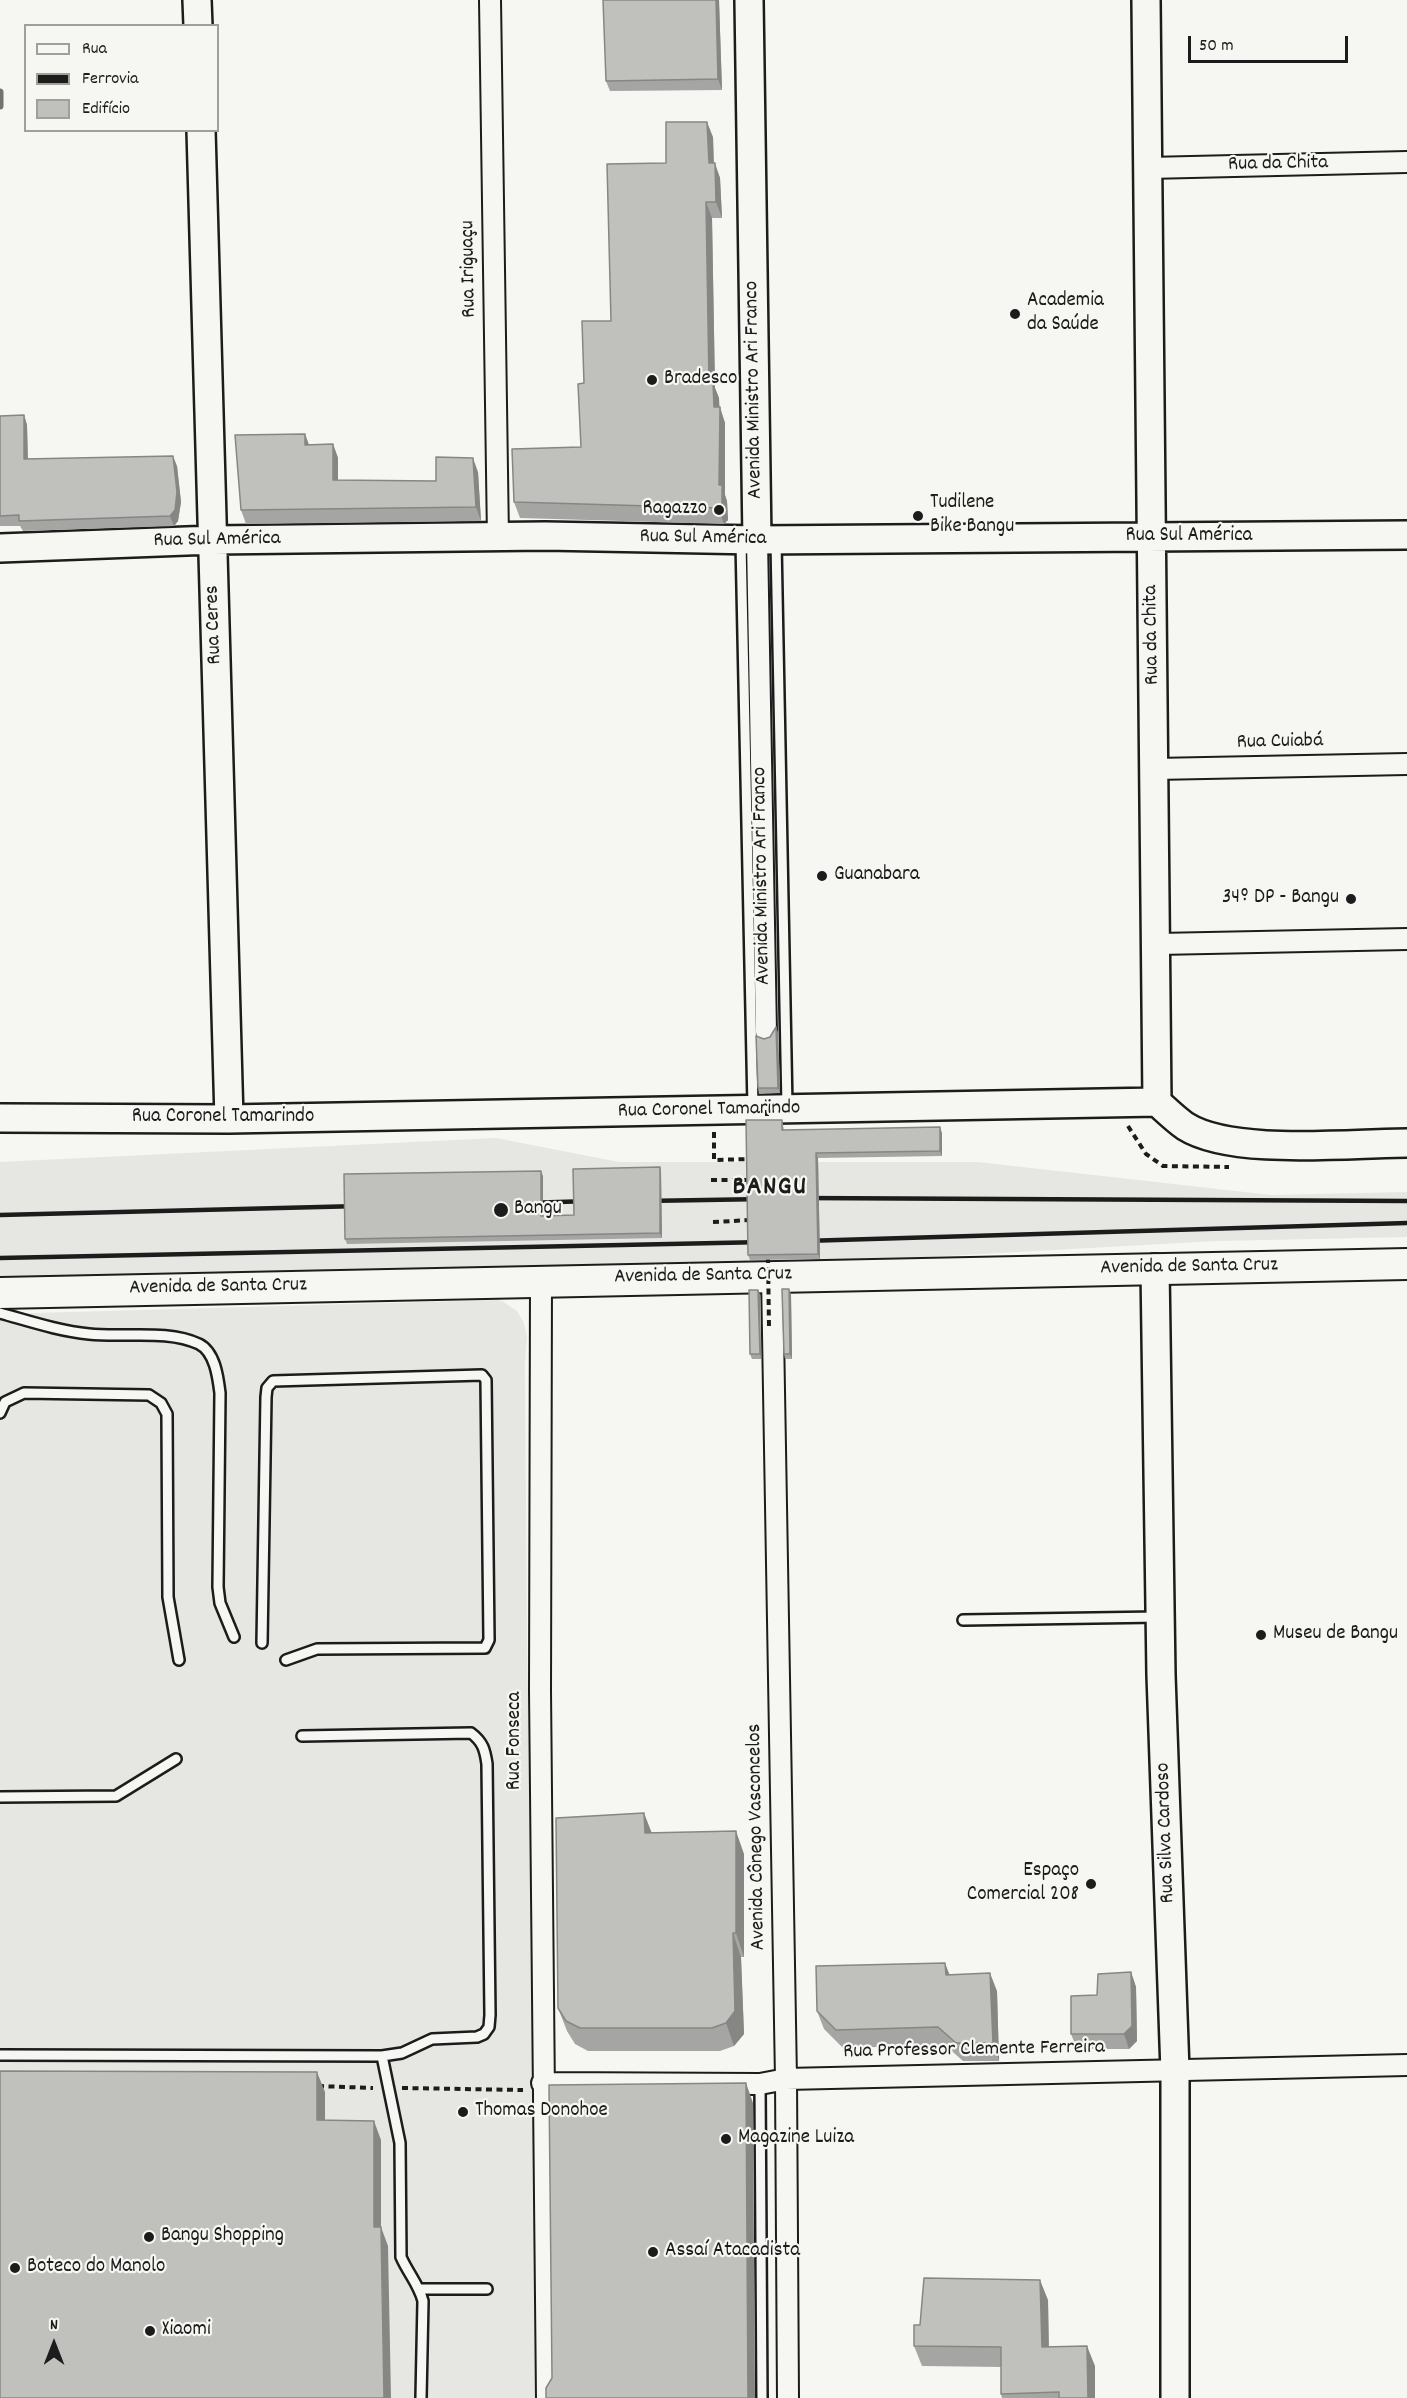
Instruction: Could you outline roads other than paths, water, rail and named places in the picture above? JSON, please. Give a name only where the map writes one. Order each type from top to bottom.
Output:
[{"type":"main road","points":[[197,0],[198,24]]},
{"type":"main road","name":"Avenida Ministro Ari Franco","points":[[749,0],[758,540]]},
{"type":"main road","name":"Rua da Chita","points":[[1146,0],[1151,537],[1158,944],[1157,1102]]},
{"type":"main road","name":"Rua Ceres","points":[[201,132],[229,1119]]},
{"type":"main road","name":"Rua Sul América","points":[[0,548],[213,540],[498,538],[758,540],[1407,535]]},
{"type":"main road","points":[[1157,1102],[1186,1126],[1219,1138],[1257,1144],[1407,1143]]},
{"type":"main road","name":"Rua Coronel Tamarindo","points":[[0,1118],[229,1119],[769,1115],[1157,1102]]},
{"type":"main road","name":"Avenida de Santa Cruz","points":[[0,1293],[541,1280],[770,1263],[1155,1268],[1407,1264]]},
{"type":"main road","name":"Rua Silva Cardoso","points":[[1155,1268],[1160,1617],[1175,2071],[1175,2398]]},
{"type":"street","name":"Rua Iriguaçu","points":[[490,0],[498,538]]},
{"type":"street","name":"Rua da Chita","points":[[1148,168],[1407,162]]},
{"type":"street","name":"Avenida Ministro Ari Franco","points":[[758,540],[766,1032]]},
{"type":"street","name":"Rua Cuiabá","points":[[1155,769],[1407,764]]},
{"type":"street","points":[[1158,944],[1407,939]]},
{"type":"street","name":"Avenida Cônego Vasconcelos","points":[[770,1263],[786,2079],[788,2398]]},
{"type":"street","name":"Rua Fonseca","points":[[541,1280],[542,2086],[547,2398]]},
{"type":"street","name":"Rua Professor Clemente Ferreira","points":[[542,2086],[760,2084],[786,2079],[1407,2065]]},
{"type":"lane","points":[[758,540],[769,1115]]},
{"type":"lane","points":[[758,540],[769,1115]]},
{"type":"lane","points":[[0,1313],[63,1330],[90,1334],[173,1338],[200,1345],[211,1357],[218,1375],[220,1393],[218,1587],[220,1603],[234,1637]]},
{"type":"lane","points":[[262,1643],[267,1388],[273,1381],[482,1375],[486,1380],[489,1551],[489,1640],[485,1648],[317,1649],[286,1660]]},
{"type":"lane","points":[[0,1413],[5,1402],[24,1393],[149,1395],[161,1403],[167,1414],[168,1597],[178,1660]]},
{"type":"lane","points":[[963,1620],[1160,1617]]},
{"type":"lane","points":[[0,2055],[382,2056],[402,2053],[432,2038],[477,2037],[484,2034],[489,2027],[485,1749],[480,1739],[471,1733],[302,1736]]},
{"type":"lane","points":[[0,1797],[116,1796],[176,1759]]},
{"type":"lane","points":[[382,2056],[399,2143],[402,2257],[407,2272],[420,2289],[423,2301],[421,2398]]},
{"type":"lane","points":[[760,2084],[762,2398]]},
{"type":"lane","points":[[420,2289],[487,2289]]},
{"type":"waterway","points":[[0,92],[0,106]]},
{"type":"railway","points":[[801,1198],[1407,1201]]},
{"type":"railway","points":[[645,1201],[765,1199]]},
{"type":"railway","points":[[525,1203],[591,1201]]},
{"type":"railway","points":[[0,1215],[360,1206]]},
{"type":"railway","points":[[804,1241],[1407,1223]]},
{"type":"railway","points":[[0,1258],[765,1242]]},
{"type":"place","name":"Academia da Saúde","points":[[1015,314]]},
{"type":"place","name":"Bradesco","points":[[652,380]]},
{"type":"place","name":"Ragazzo","points":[[719,510]]},
{"type":"place","name":"Tudilene Bike Bangu","points":[[918,516]]},
{"type":"place","name":"Guanabara","points":[[822,876]]},
{"type":"place","name":"34º DP - Bangu","points":[[1351,899]]},
{"type":"place","name":"Bangu","points":[[501,1210]]},
{"type":"place","name":"Museu de Bangu","points":[[1261,1635]]},
{"type":"place","name":"Espaço Comercial 208","points":[[1091,1884]]},
{"type":"place","name":"Thomas Donohoe","points":[[463,2112]]},
{"type":"place","name":"Magazine Luiza","points":[[726,2139]]},
{"type":"place","name":"Bangu Shopping","points":[[149,2237]]},
{"type":"place","name":"Assaí Atacadista","points":[[653,2252]]},
{"type":"place","name":"Boteco do Manolo","points":[[15,2268]]},
{"type":"place","name":"Xiaomi","points":[[150,2331]]},
{"type":"district","name":"BANGU","points":[[770,1189]]}]
